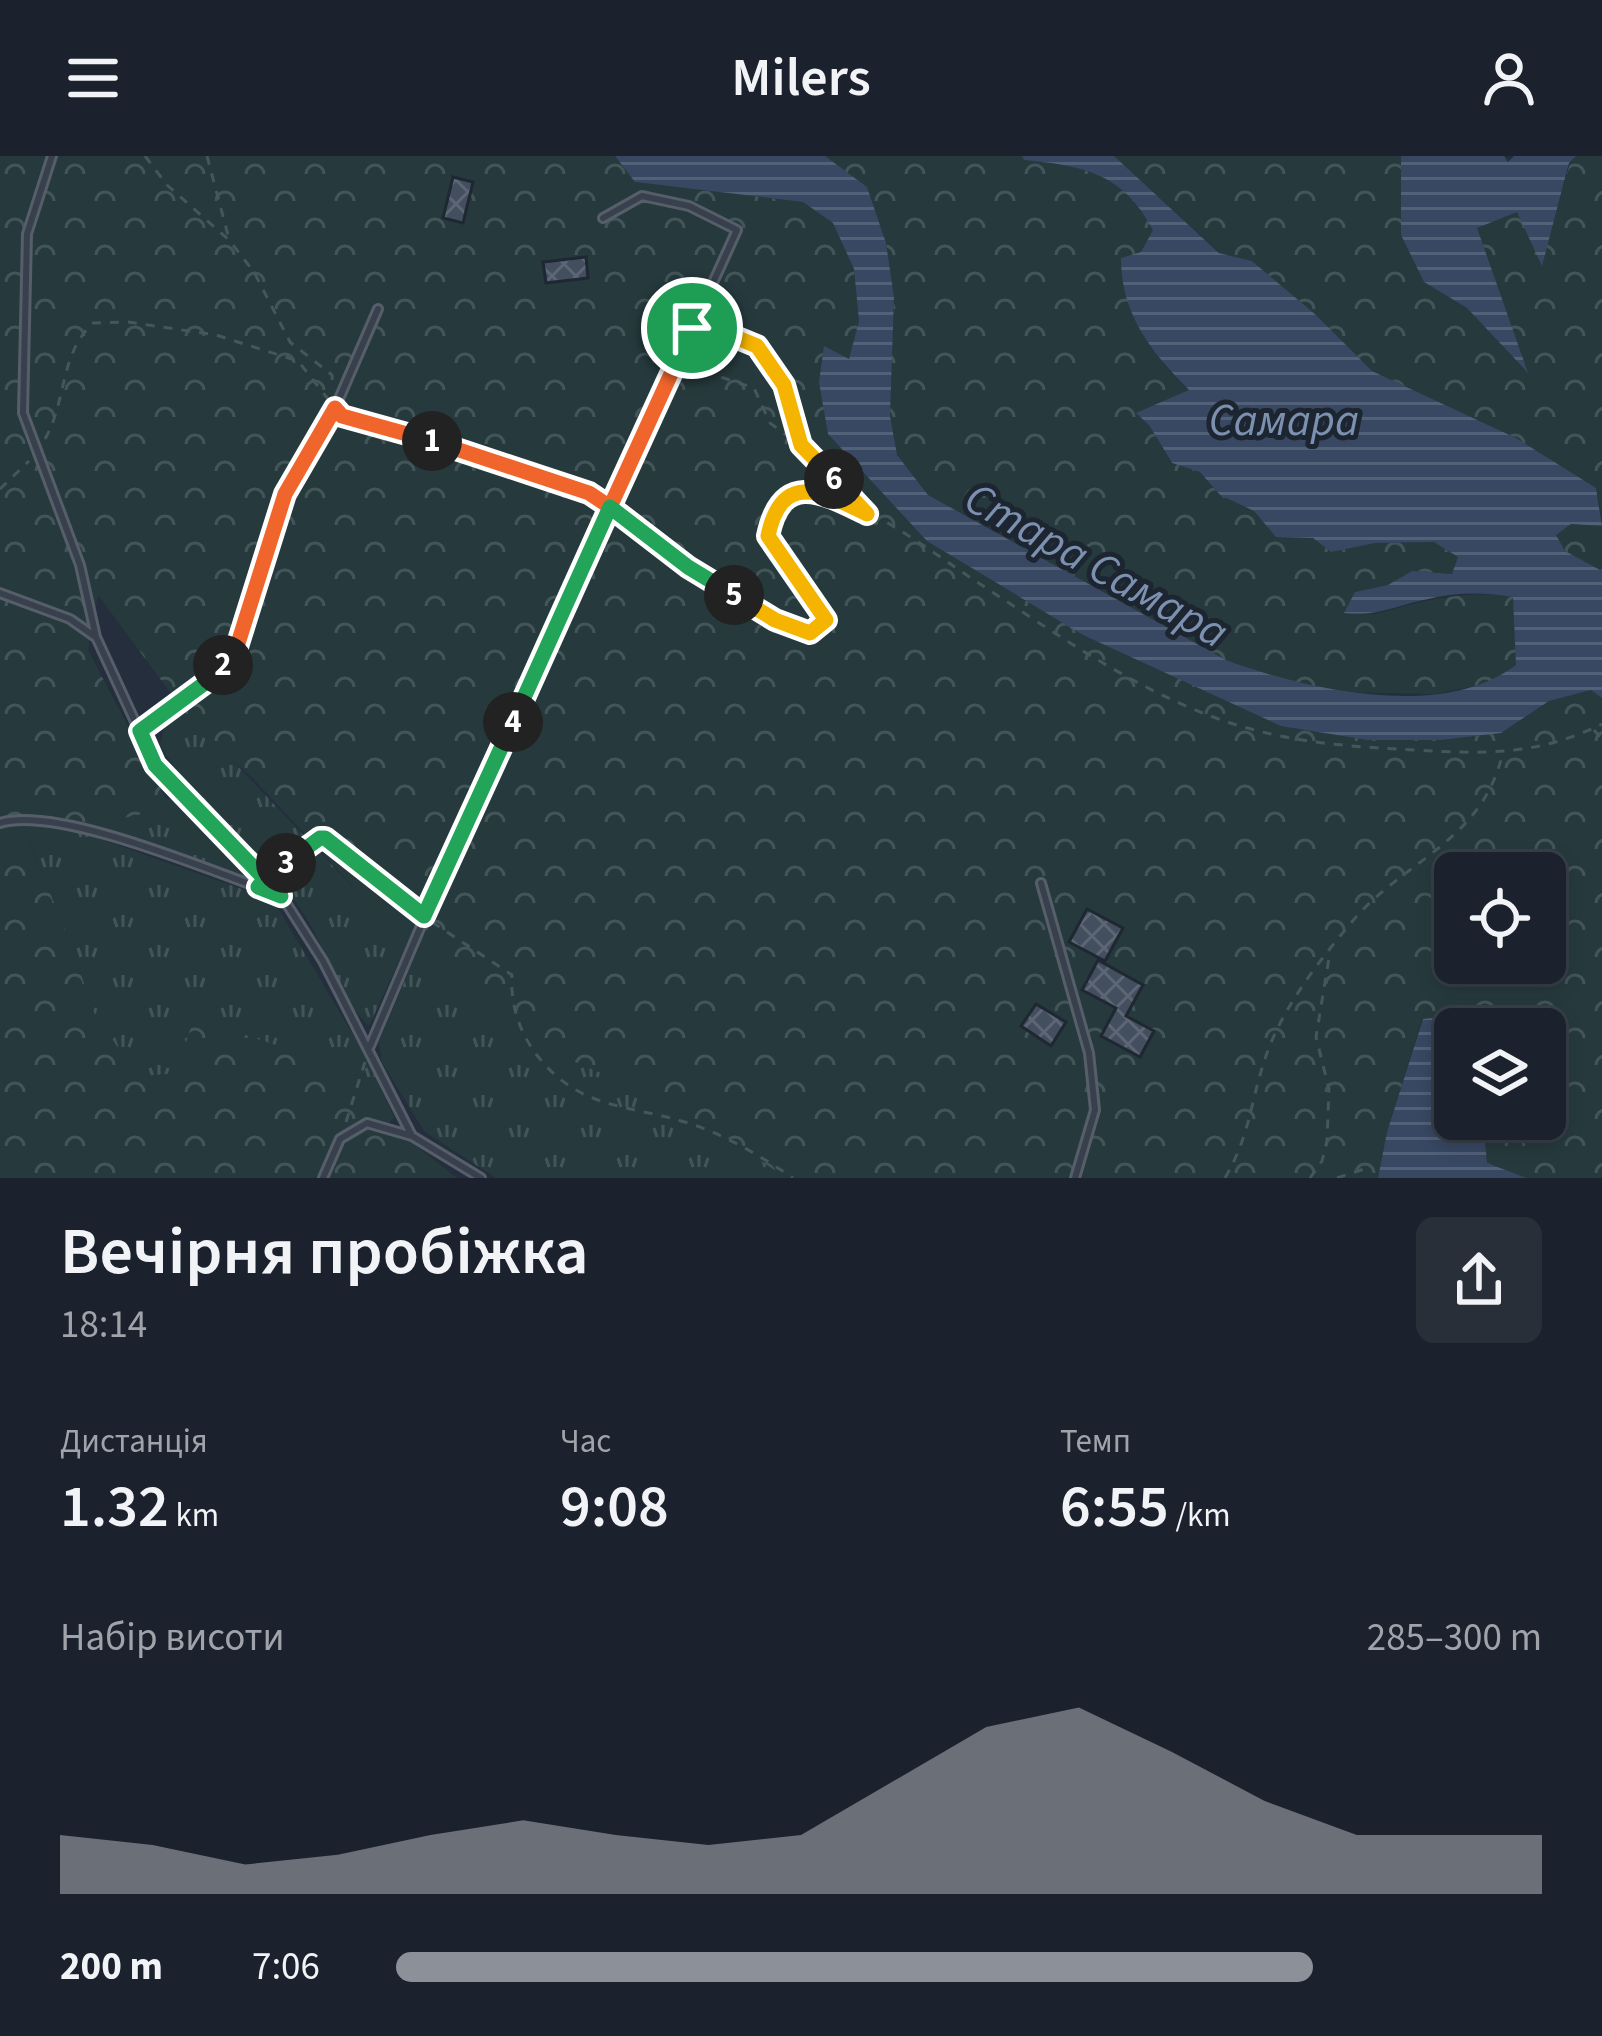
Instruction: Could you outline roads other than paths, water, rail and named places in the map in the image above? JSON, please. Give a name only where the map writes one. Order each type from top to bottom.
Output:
[{"type":"lane","points":[[52,156],[27,234],[23,413],[80,565],[96,637],[155,765],[281,896],[323,961],[412,1136]]},
{"type":"lane","points":[[369,1049],[424,916],[736,230],[689,206],[642,196],[603,218]]},
{"type":"lane","points":[[140,731],[209,680],[235,653],[285,494],[335,408],[378,309]]},
{"type":"lane","points":[[0,593],[70,619],[96,637]]},
{"type":"lane","points":[[0,823],[19,818],[61,823],[281,896]]},
{"type":"lane","points":[[1041,884],[1089,1053],[1095,1110],[1075,1178]]},
{"type":"lane","points":[[323,1178],[340,1139],[367,1123],[412,1136],[481,1178]]},
{"type":"water","name":"Самара","points":[[615,156],[825,156],[867,187],[886,243],[894,297],[890,416],[897,455],[928,495],[1226,660],[1258,671],[1334,690],[1413,696],[1486,682],[1516,665],[1513,597],[1460,594],[1378,612],[1344,613],[1355,592],[1388,585],[1412,571],[1452,574],[1458,557],[1434,542],[1375,543],[1331,552],[1313,538],[1276,537],[1254,511],[1220,495],[1200,472],[1172,463],[1136,413],[1189,390],[1141,331],[1122,278],[1121,258],[1141,252],[1153,230],[1115,184],[1083,170],[1022,156],[1114,156],[1219,253],[1252,261],[1372,371],[1516,438],[1596,488],[1602,526],[1571,524],[1556,535],[1565,551],[1602,571],[1602,698],[1591,690],[1549,701],[1501,733],[1441,740],[1368,740],[1281,726],[1083,635],[927,541],[828,434],[819,382],[824,346],[849,359],[859,321],[854,269],[833,223],[803,202],[635,182]]},
{"type":"water","points":[[1401,156],[1504,156],[1508,162],[1514,156],[1576,156],[1569,163],[1542,266],[1517,212],[1477,228],[1528,373],[1467,308],[1424,282],[1401,235]]},
{"type":"water","points":[[1434,1018],[1434,1140],[1485,1140],[1487,1163],[1527,1178],[1378,1178],[1387,1132],[1423,1019]]},
{"type":"water label","name":"Стара Самара","points":[[1097,564]]}]
